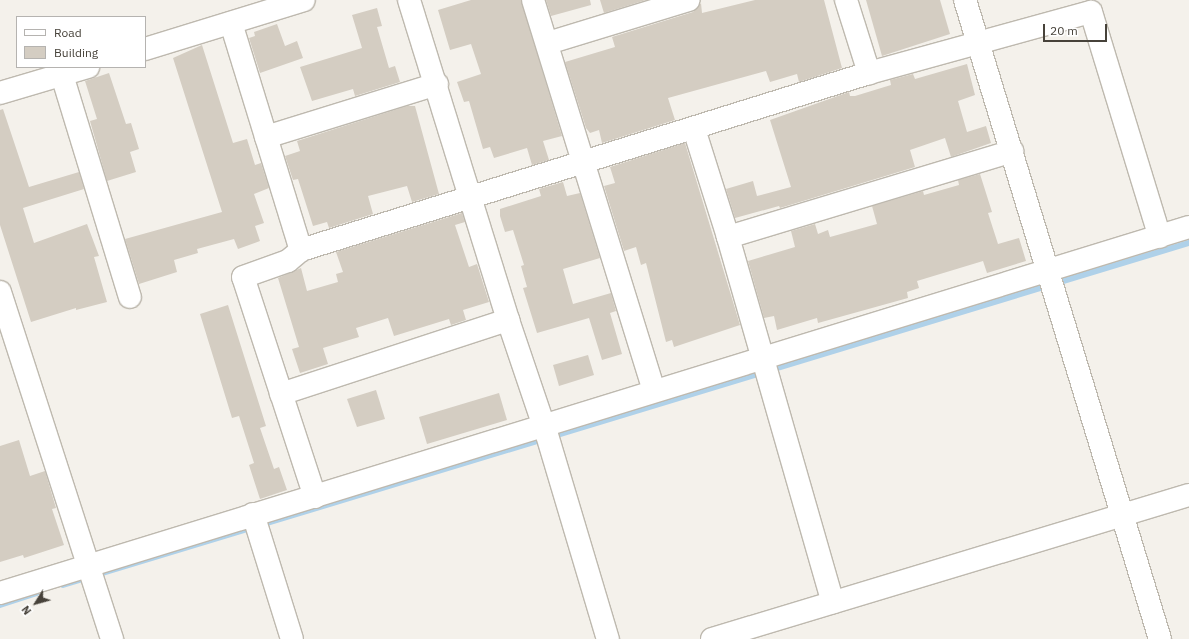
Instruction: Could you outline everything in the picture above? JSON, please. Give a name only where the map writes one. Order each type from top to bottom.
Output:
[{"type":"street","points":[[146,49],[304,0]]},
{"type":"street","points":[[409,0],[437,84],[508,320],[546,435],[608,639]]},
{"type":"street","points":[[533,0],[548,43],[583,164],[654,390]]},
{"type":"street","points":[[548,43],[689,0]]},
{"type":"street","points":[[846,0],[869,73]]},
{"type":"street","points":[[965,0],[1160,639]]},
{"type":"street","points":[[315,496],[243,277],[288,260],[301,250],[583,164],[869,73],[1091,12],[1160,237]]},
{"type":"street","points":[[231,23],[301,250]]},
{"type":"street","points":[[0,93],[85,68]]},
{"type":"street","points":[[62,75],[130,297]]},
{"type":"street","points":[[266,137],[437,84]]},
{"type":"street","points":[[694,129],[728,237],[833,602]]},
{"type":"street","points":[[728,237],[1012,152]]},
{"type":"street","points":[[0,592],[90,574],[256,524],[315,496],[546,435],[654,390],[765,368],[1050,280],[1189,227]]},
{"type":"street","points":[[0,292],[6,334],[112,639]]},
{"type":"street","points":[[281,394],[508,320]]},
{"type":"street","points":[[712,639],[1189,495]]},
{"type":"street","points":[[256,524],[292,639]]},
{"type":"building","points":[[471,0],[521,0],[562,136],[543,141],[549,160],[532,165],[527,148],[494,158],[490,147],[483,149],[469,101],[464,102],[457,82],[481,74],[471,44],[450,50],[438,10]]},
{"type":"building","points":[[546,0],[590,0],[591,5],[551,16]]},
{"type":"building","points":[[600,0],[646,0],[604,13]]},
{"type":"building","points":[[755,0],[824,0],[842,68],[799,82],[797,74],[770,82],[766,71],[668,98],[675,120],[602,143],[599,130],[590,133],[586,128],[565,62],[615,47],[612,37],[693,12],[701,3],[702,13]]},
{"type":"building","points":[[866,0],[940,0],[950,34],[882,56]]},
{"type":"building","points":[[377,8],[382,26],[377,27],[389,68],[395,66],[400,82],[355,96],[353,89],[312,101],[300,67],[362,48],[352,15]]},
{"type":"building","points":[[277,24],[285,46],[297,41],[303,58],[260,73],[249,38],[255,36],[254,32]]},
{"type":"building","points":[[202,45],[233,143],[247,139],[255,165],[261,163],[269,188],[254,194],[264,223],[255,226],[260,241],[238,249],[234,239],[197,249],[198,253],[174,260],[177,272],[139,284],[125,239],[222,212],[173,58]]},
{"type":"building","points":[[967,64],[975,95],[958,101],[967,132],[986,126],[991,143],[951,157],[945,138],[910,150],[915,167],[780,208],[779,206],[735,218],[726,189],[753,181],[757,196],[791,187],[770,120],[849,92],[850,96],[855,96],[891,85],[890,80],[913,74],[915,79]]},
{"type":"building","points":[[109,73],[126,124],[131,123],[139,149],[130,152],[136,172],[107,181],[90,121],[97,119],[85,81]]},
{"type":"building","points":[[407,106],[415,106],[439,194],[412,202],[407,186],[368,196],[373,214],[329,228],[327,222],[313,226],[298,179],[293,180],[285,156],[300,151],[297,141]]},
{"type":"building","points":[[3,109],[29,187],[79,172],[84,189],[23,208],[34,243],[87,224],[99,256],[94,257],[107,302],[76,310],[76,308],[31,322],[0,225],[0,110]]},
{"type":"building","points":[[685,143],[740,325],[674,347],[672,340],[666,342],[646,263],[641,265],[636,247],[624,251],[604,186],[615,183],[610,167]]},
{"type":"building","points":[[980,174],[992,212],[988,213],[998,244],[1019,238],[1026,261],[987,273],[983,261],[917,281],[919,288],[907,292],[908,298],[818,323],[817,318],[777,330],[774,316],[764,318],[748,261],[795,247],[791,231],[815,224],[818,234],[828,230],[830,237],[877,224],[872,206],[923,191],[924,195],[959,185],[958,180]]},
{"type":"building","points":[[563,182],[567,196],[580,193],[600,258],[563,269],[573,304],[611,293],[616,311],[610,313],[622,354],[602,360],[589,318],[537,333],[523,288],[527,287],[521,266],[524,265],[513,230],[505,232],[500,216],[500,209],[541,196],[539,189]]},
{"type":"building","points":[[462,213],[465,222],[455,225],[469,267],[477,264],[489,302],[463,310],[466,320],[451,325],[449,319],[394,336],[388,318],[356,328],[359,337],[323,348],[328,364],[300,373],[292,349],[299,347],[278,278],[301,268],[307,291],[338,282],[336,274],[343,272],[336,252]]},
{"type":"building","points":[[228,305],[266,426],[260,428],[274,469],[279,467],[287,490],[260,499],[249,465],[254,463],[239,416],[232,418],[200,314]]},
{"type":"building","points":[[588,355],[594,375],[559,386],[553,365]]},
{"type":"building","points":[[376,390],[385,419],[357,427],[347,399]]},
{"type":"building","points":[[499,393],[507,420],[427,444],[419,417]]},
{"type":"building","points":[[19,440],[30,476],[45,471],[56,508],[52,509],[64,545],[24,558],[23,555],[0,562],[0,446]]},
{"type":"waterway","points":[[63,585],[1189,243]]},
{"type":"waterway","points":[[0,605],[36,593]]}]
